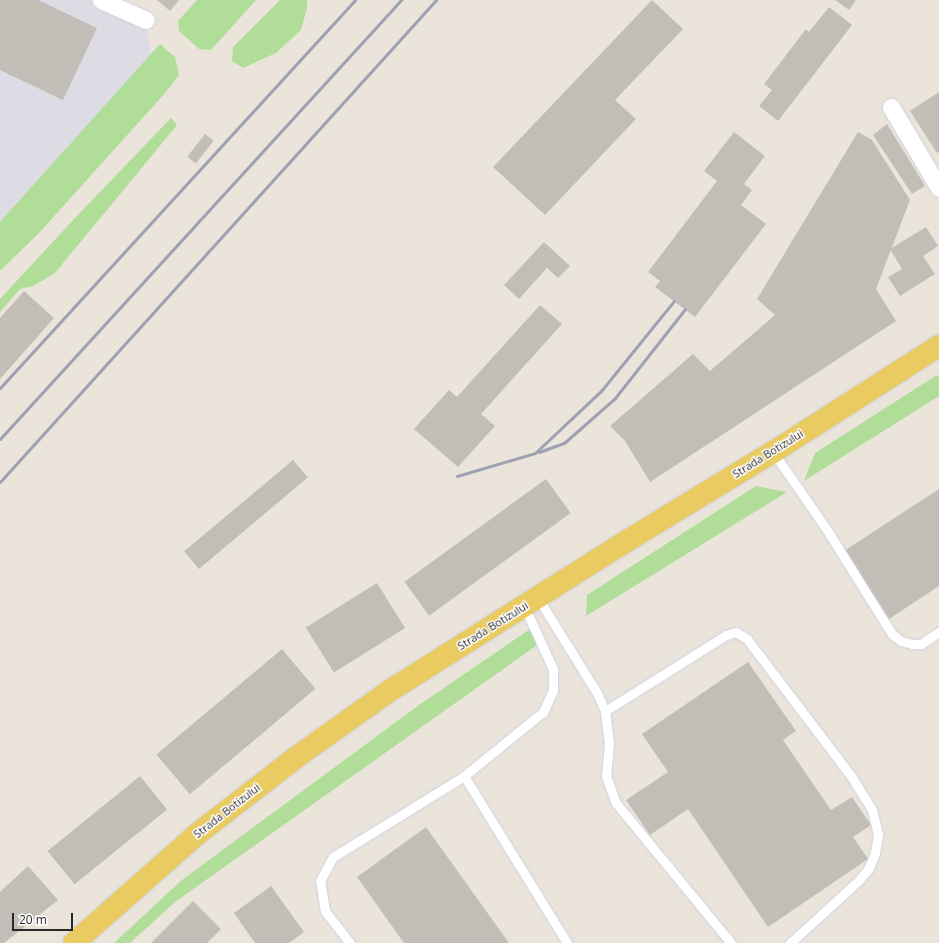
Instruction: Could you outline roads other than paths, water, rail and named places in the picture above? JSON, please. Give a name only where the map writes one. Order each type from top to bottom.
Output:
[{"type":"main road","name":"Strada Botizului","points":[[74,943],[196,835],[298,756],[391,690],[773,452],[939,346]]},
{"type":"street","points":[[101,0],[146,20]]},
{"type":"street","points":[[891,108],[939,188]]},
{"type":"lane","points":[[773,452],[827,530],[892,634],[901,641],[912,644],[921,644],[939,632]]},
{"type":"lane","points":[[531,602],[597,693],[605,711],[609,743],[606,776],[616,803],[731,943]]},
{"type":"lane","points":[[350,943],[325,911],[320,881],[333,857],[464,776],[543,712],[553,691],[553,669],[531,602]]},
{"type":"lane","points":[[605,711],[726,635],[736,632],[747,639],[851,776],[872,810],[878,834],[875,853],[869,868],[858,881],[790,943]]},
{"type":"lane","points":[[464,776],[567,943]]},
{"type":"railway","points":[[0,388],[355,0]]},
{"type":"railway","points":[[0,439],[401,0]]},
{"type":"railway","points":[[0,482],[436,0]]},
{"type":"railway","points":[[457,476],[535,453],[601,391],[674,301]]},
{"type":"railway","points":[[539,452],[564,443],[615,398],[685,309]]}]
